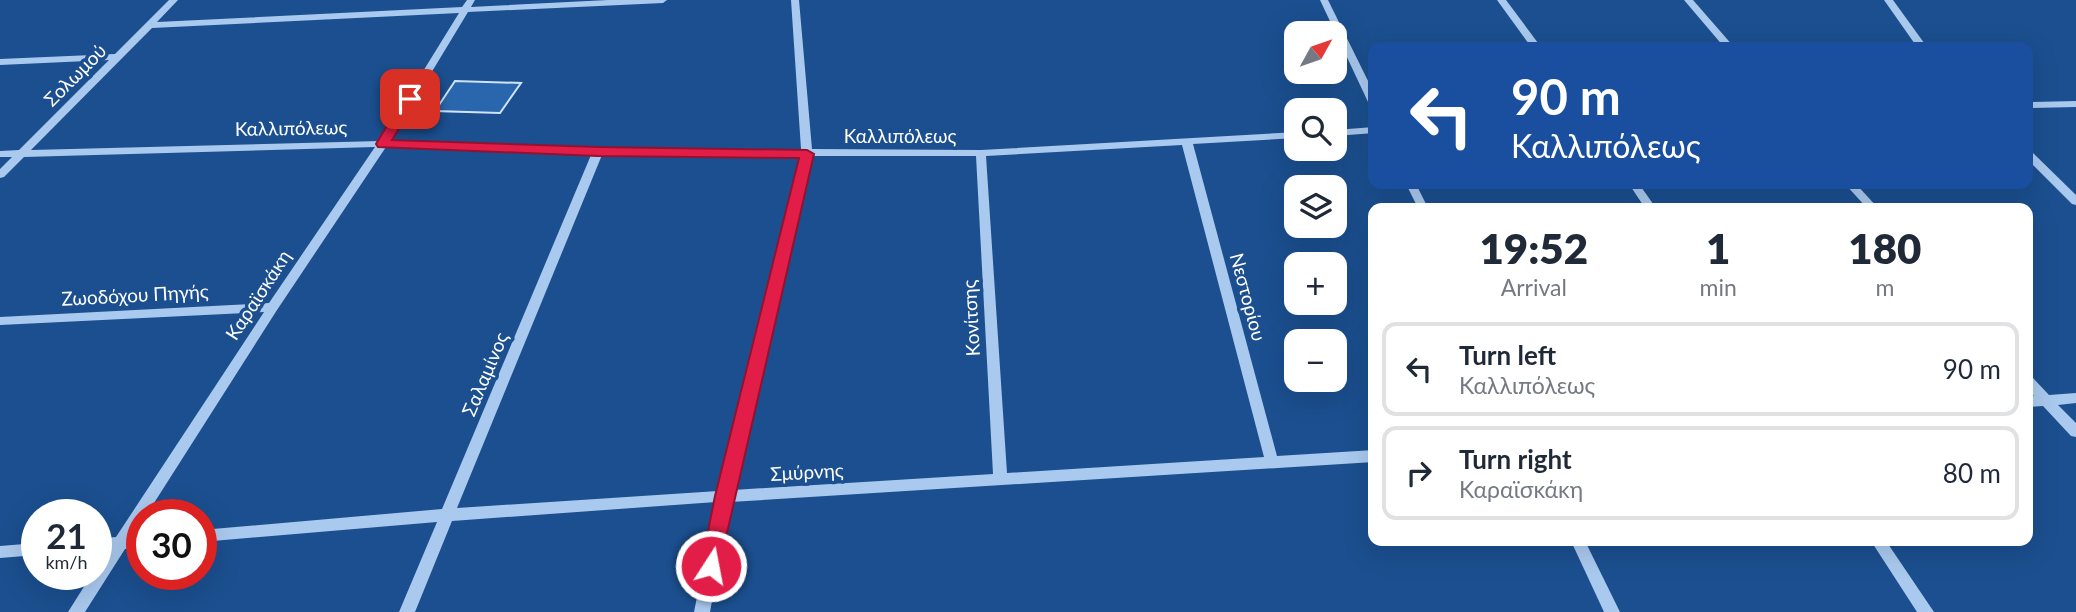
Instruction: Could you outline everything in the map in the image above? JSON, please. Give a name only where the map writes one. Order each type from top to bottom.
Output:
[{"type":"street","name":"Σολωμού","points":[[0,175],[174,0]]},
{"type":"street","points":[[150,25],[468,5],[663,0]]},
{"type":"street","points":[[702,612],[724,496],[807,154],[795,0]]},
{"type":"street","points":[[1324,0],[1368,92]]},
{"type":"street","points":[[1501,0],[1532,42]]},
{"type":"street","points":[[1688,0],[1725,42]]},
{"type":"street","points":[[1888,0],[1918,42]]},
{"type":"street","name":"Καραϊσκάκη","points":[[76,612],[272,307],[383,144],[468,5]]},
{"type":"street","points":[[0,62],[118,57]]},
{"type":"street","points":[[2033,106],[2076,104]]},
{"type":"street","points":[[1347,131],[1368,130]]},
{"type":"street","name":"Καλλιπόλεως","points":[[0,154],[383,144],[598,152],[981,153],[1284,136]]},
{"type":"street","name":"Νεστορίου","points":[[1187,143],[1272,462]]},
{"type":"street","name":"Σαλαμίνος","points":[[407,612],[598,152]]},
{"type":"street","name":"Κονίτσης","points":[[981,153],[1000,480]]},
{"type":"street","points":[[2033,159],[2076,201]]},
{"type":"street","points":[[1855,189],[1867,203]]},
{"type":"street","name":"Ζωοδόχου Πηγής","points":[[0,321],[272,307]]},
{"type":"street","points":[[2033,387],[2076,432]]},
{"type":"street","points":[[2033,402],[2076,398]]},
{"type":"street","name":"Σμύρνης","points":[[217,535],[447,515],[724,496],[1368,456]]},
{"type":"street","points":[[112,544],[126,543]]},
{"type":"street","points":[[1580,546],[1612,612]]},
{"type":"street","points":[[1881,546],[1926,612]]},
{"type":"street","points":[[0,552],[21,550]]},
{"type":"building","points":[[455,81],[521,83],[500,113],[435,111]]},
{"type":"route","points":[[410,99],[383,144],[598,152],[807,154],[724,496],[711,566]]}]
